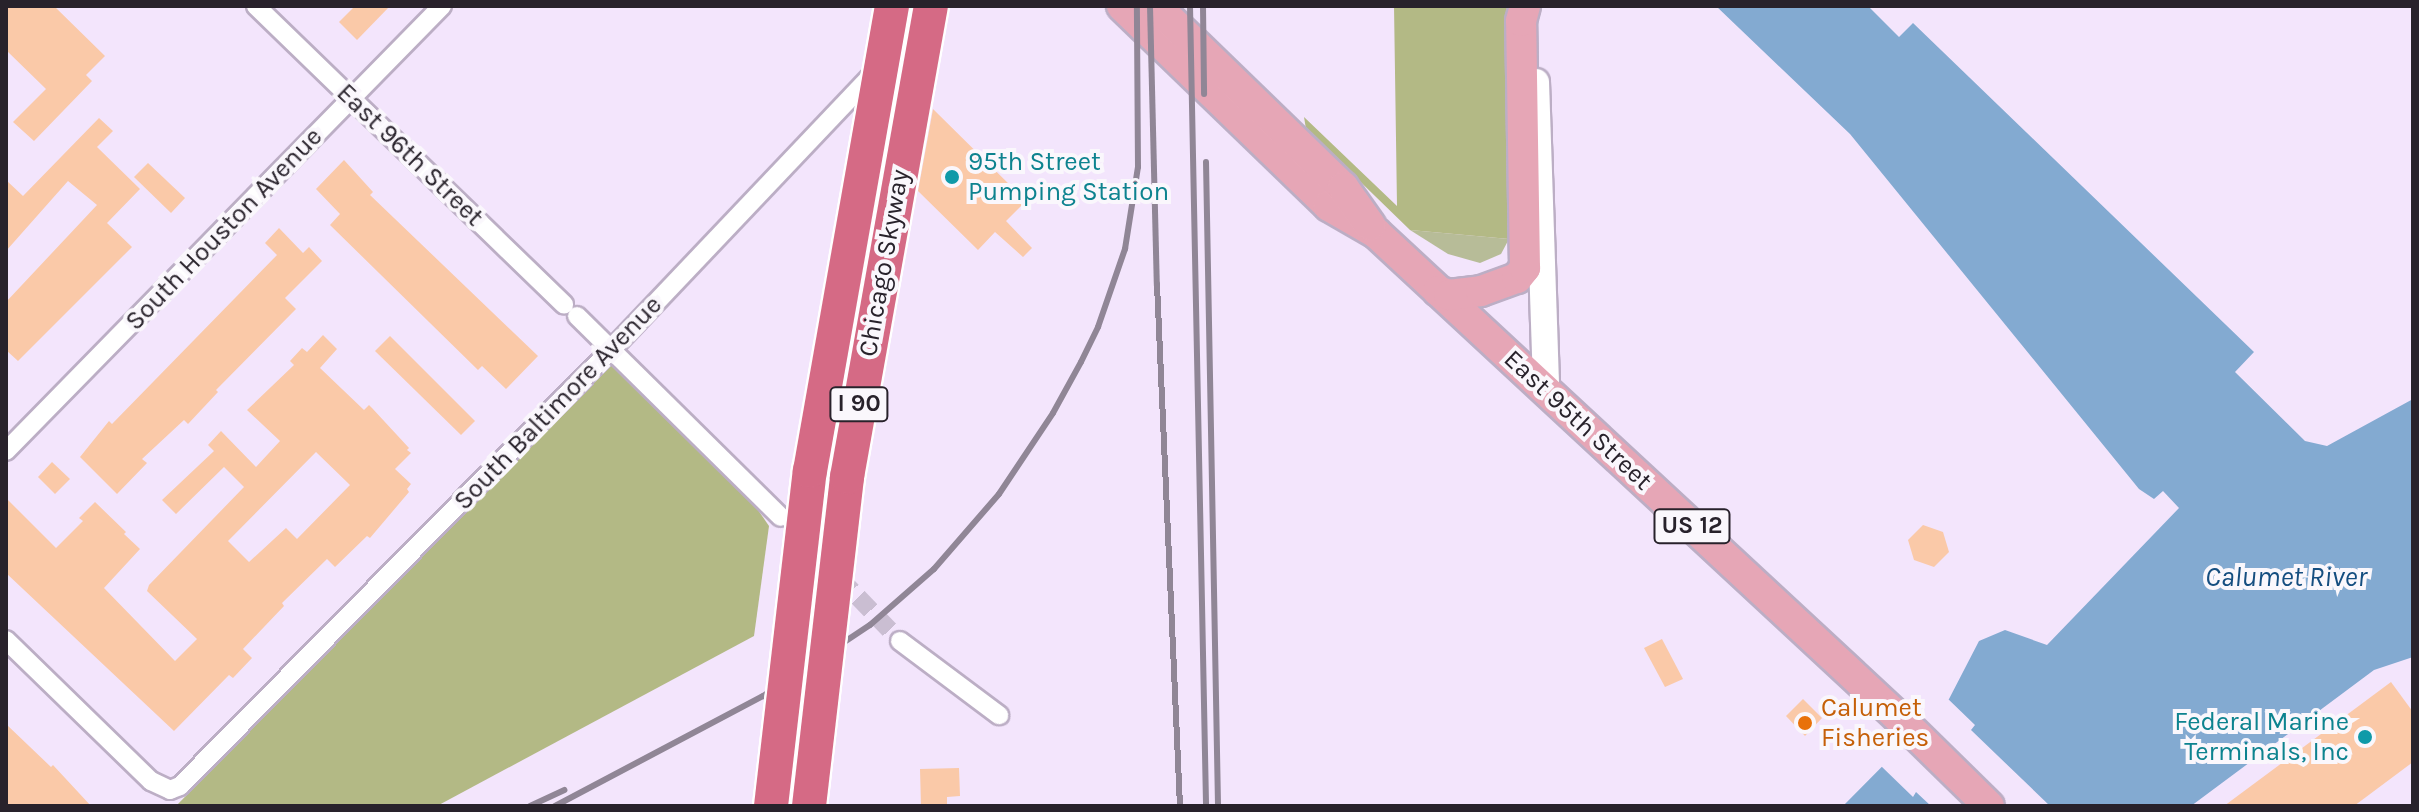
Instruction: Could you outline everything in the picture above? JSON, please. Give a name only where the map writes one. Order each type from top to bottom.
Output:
[{"type":"highway","name":"Chicago Skyway","points":[[771,806],[810,471],[892,6]]},
{"type":"highway","name":"Chicago Skyway","points":[[809,806],[847,477],[934,6]]},
{"type":"main road","name":"East 95th Street","points":[[1122,6],[1329,206],[1376,233]]},
{"type":"main road","name":"East 95th Street","points":[[1156,6],[1343,187],[1376,233],[1898,717],[1989,806]]},
{"type":"main road","points":[[1438,291],[1447,295],[1481,291],[1517,278],[1525,268],[1521,21],[1525,6]]},
{"type":"main road","points":[[1534,6],[1546,391]]},
{"type":"street","name":"East 96th Street","points":[[256,6],[781,517]]},
{"type":"street","name":"South Houston Avenue","points":[[6,451],[442,6]]},
{"type":"street","name":"South Baltimore Avenue","points":[[6,640],[151,781],[170,790],[191,778],[611,350],[934,6]]},
{"type":"street","points":[[900,641],[999,715]]},
{"type":"green space","points":[[1394,6],[1510,6],[1509,239],[1410,230],[1306,129],[1304,117],[1397,206]]},
{"type":"green space","points":[[1410,230],[1509,239],[1501,254],[1480,263],[1448,254]]},
{"type":"green space","points":[[614,359],[743,488],[769,526],[754,636],[437,806],[176,806]]},
{"type":"water","name":"Calumet River","points":[[1716,6],[1868,6],[1899,37],[1913,23],[2254,352],[2235,372],[2305,441],[2327,446],[2413,399],[2413,657],[2374,670],[2191,806],[1843,806],[1949,699],[1979,641],[2005,630],[2047,645],[2179,508],[2163,491],[2154,499],[2139,489],[1850,134]]},
{"type":"pier","points":[[1946,697],[1975,725],[1971,730],[2050,806],[1931,806],[1916,792],[1913,797],[1880,765]]},
{"type":"building","points":[[6,6],[54,6],[105,56],[86,75],[92,81],[34,141],[13,122],[46,89],[6,50]]},
{"type":"building","points":[[355,6],[390,6],[357,40],[339,22]]},
{"type":"building","name":"95th Street Pumping Station","points":[[933,109],[1026,201],[1006,221],[1032,248],[1023,257],[995,232],[978,250],[918,191]]},
{"type":"building","points":[[99,118],[113,131],[97,147],[140,189],[107,223],[132,247],[18,361],[6,350],[6,302],[97,205],[68,181],[6,251],[6,180],[23,196]]},
{"type":"building","points":[[344,160],[373,192],[370,195],[538,356],[506,389],[482,366],[478,370],[330,225],[340,214],[316,189]]},
{"type":"building","points":[[148,163],[185,198],[171,213],[134,177]]},
{"type":"building","points":[[279,228],[303,253],[309,247],[322,261],[285,298],[296,309],[216,390],[218,392],[188,424],[184,420],[142,459],[147,463],[117,494],[80,457],[109,421],[112,424],[277,255],[265,243]]},
{"type":"building","points":[[323,335],[337,349],[320,368],[364,410],[369,405],[409,448],[407,450],[411,453],[395,469],[411,484],[407,489],[409,492],[370,538],[367,536],[335,567],[327,559],[282,603],[284,606],[243,649],[252,658],[233,678],[229,675],[174,731],[6,573],[6,498],[56,548],[83,521],[79,518],[95,502],[140,549],[104,588],[175,661],[197,639],[147,591],[149,585],[244,487],[224,467],[176,514],[162,500],[214,451],[208,445],[221,431],[256,467],[280,441],[247,410],[294,365],[290,361],[302,348],[307,352]],"holes":[[[316,452],[350,485],[297,539],[286,528],[249,562],[228,541]]]},
{"type":"building","points":[[390,336],[475,421],[461,435],[375,351]]},
{"type":"building","points":[[52,462],[70,479],[55,494],[38,477]]},
{"type":"building","points":[[1923,525],[1943,532],[1949,552],[1934,567],[1914,560],[1908,540]]},
{"type":"building","points":[[1662,639],[1683,679],[1665,687],[1644,648]]},
{"type":"building","name":"Federal Marine Terminals, Inc","points":[[2391,682],[2413,712],[2413,762],[2354,806],[2224,806]]},
{"type":"building","name":"Calumet Fisheries","points":[[1803,699],[1822,718],[1805,736],[1786,716]]},
{"type":"building","points":[[6,724],[51,767],[53,765],[91,806],[6,806]]},
{"type":"building","points":[[959,768],[960,796],[947,797],[947,806],[921,806],[920,769]]},
{"type":"tunnel","points":[[802,539],[900,641]]},
{"type":"railway","points":[[555,806],[763,696],[870,625],[934,569],[999,494],[1053,413],[1081,362],[1098,327],[1125,249],[1138,167],[1137,6]]},
{"type":"railway","points":[[1150,6],[1157,284],[1180,806]]},
{"type":"railway","points":[[1190,6],[1206,806]]},
{"type":"railway","points":[[1203,6],[1204,94]]},
{"type":"railway","points":[[1206,162],[1218,806]]},
{"type":"railway","points":[[530,806],[565,790]]},
{"type":"place","name":"95th Street Pumping Station","points":[[952,177]]},
{"type":"place","name":"Calumet Fisheries","points":[[1805,723]]},
{"type":"place","name":"Federal Marine Terminals, Inc","points":[[2365,737]]}]
